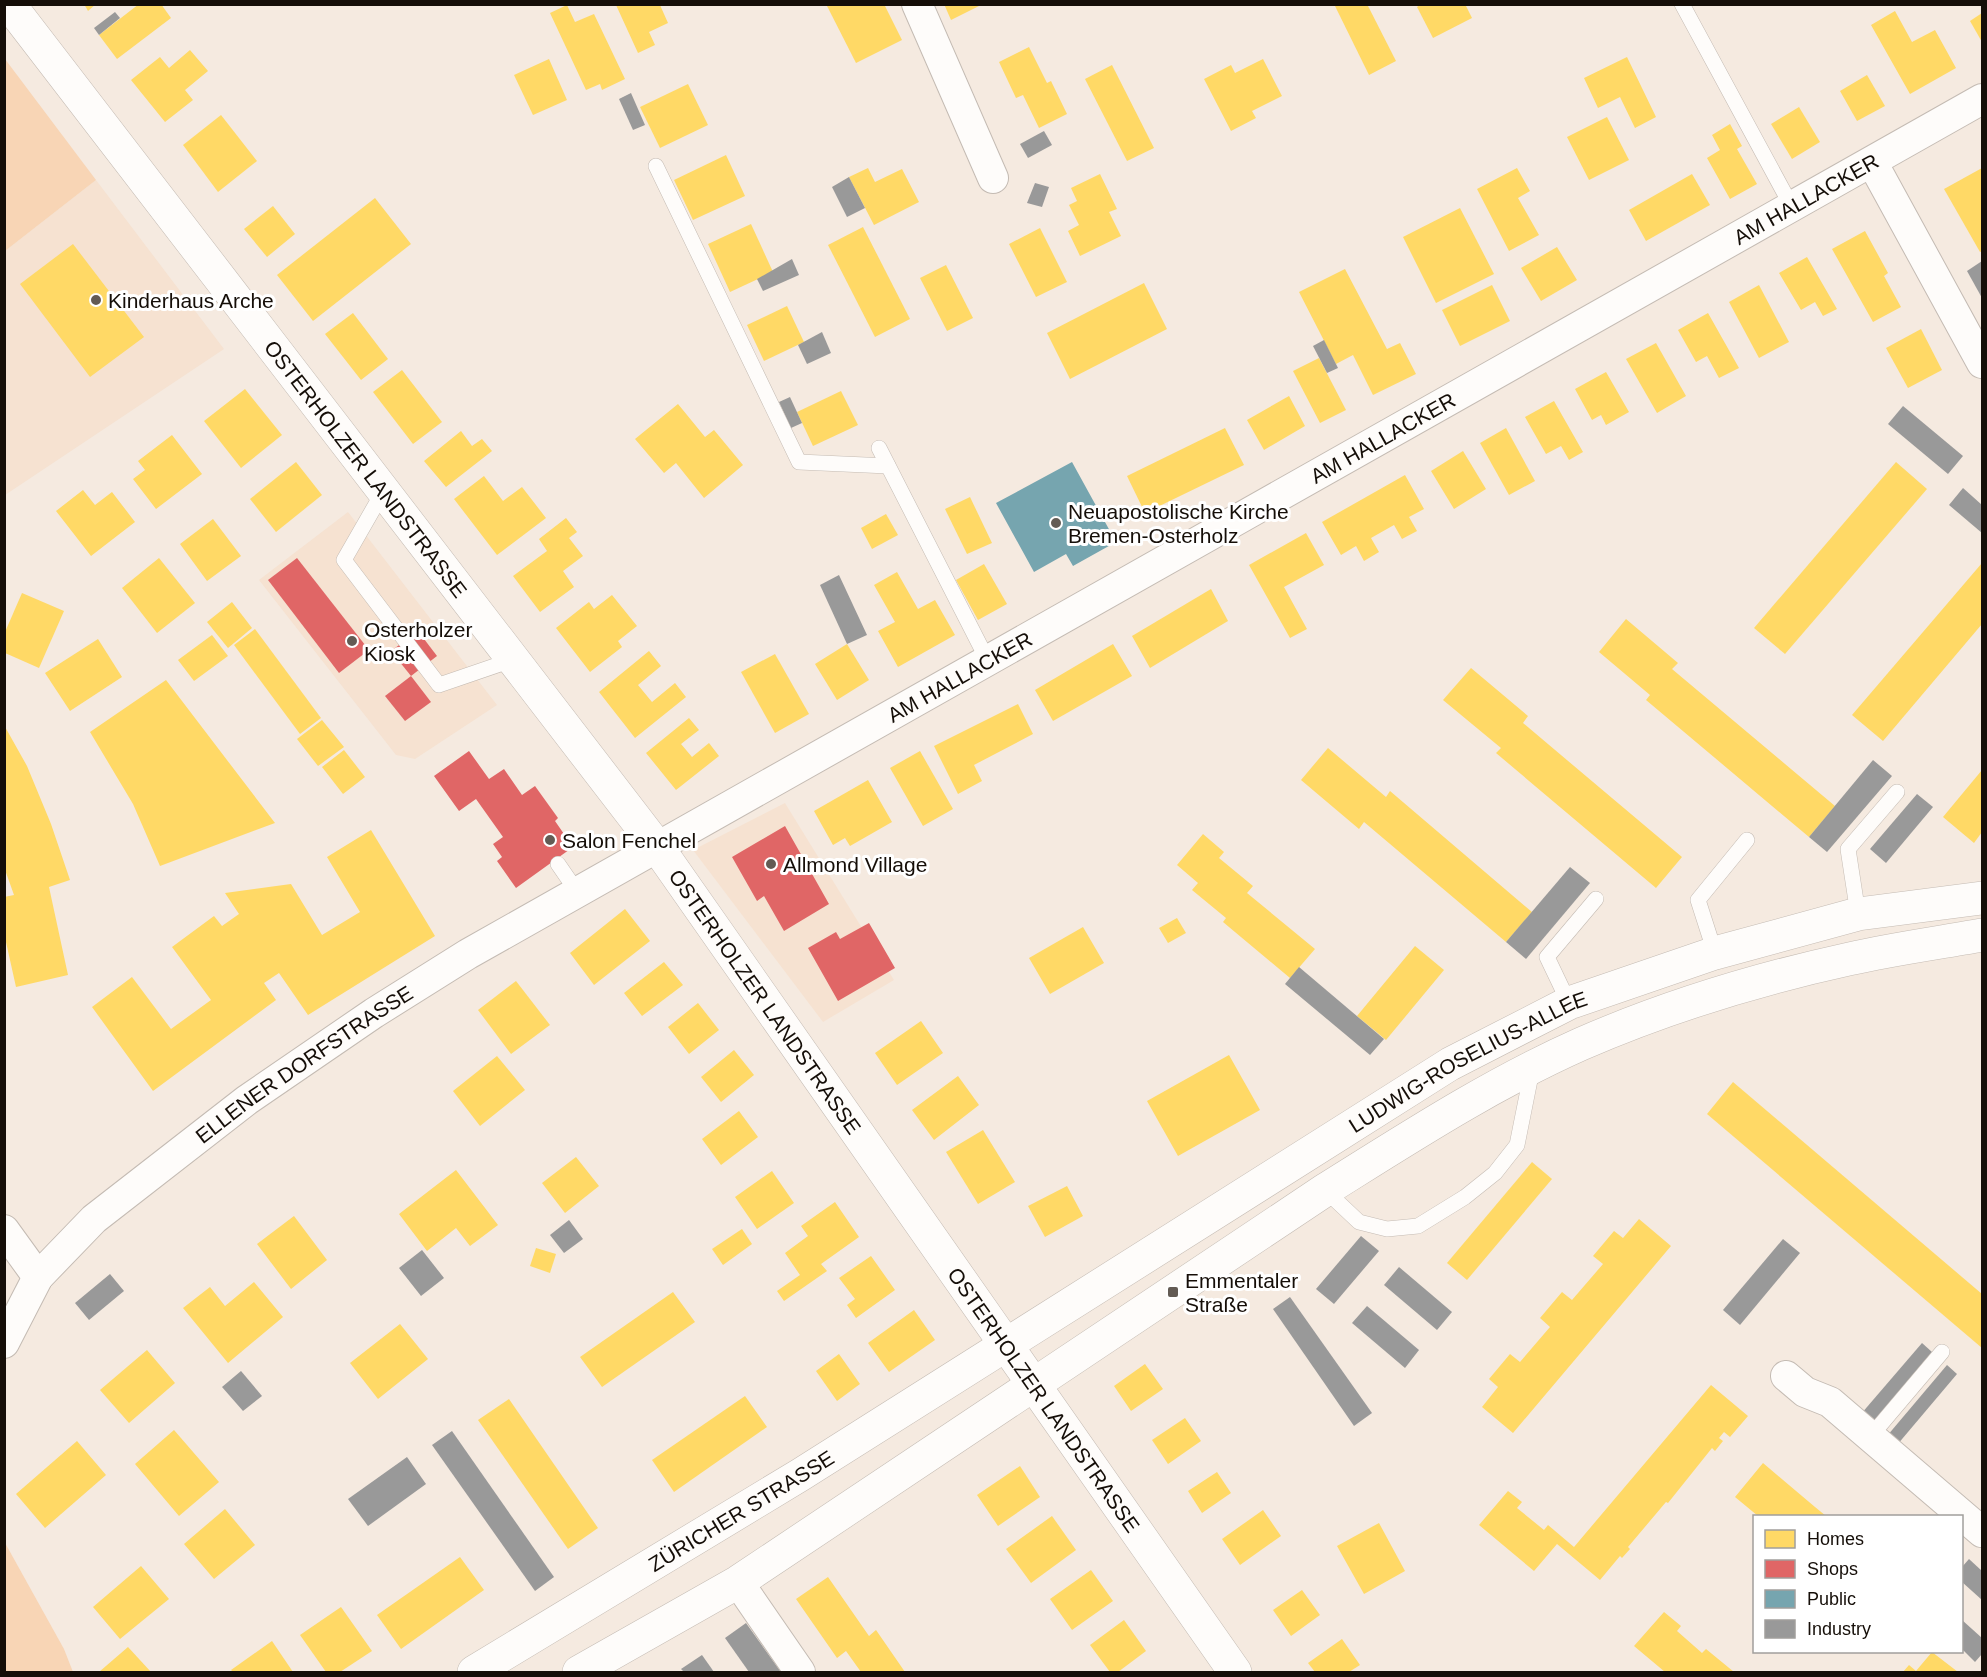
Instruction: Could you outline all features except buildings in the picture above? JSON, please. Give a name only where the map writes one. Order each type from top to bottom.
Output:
[{"type":"main road","name":"OSTERHOLZER LANDSTRASSE","points":[[9,4],[658,848],[1235,1672]]},
{"type":"main road","name":"LUDWIG-ROSELIUS-ALLEE","points":[[1004,1345],[1450,1064],[1569,1003],[1715,953],[1858,915],[1983,898]]},
{"type":"main road","name":"LUDWIG-ROSELIUS-ALLEE","points":[[1033,1386],[1325,1190],[1419,1131],[1532,1068],[1582,1044],[1717,993],[1848,959],[1983,935]]},
{"type":"main road","name":"ZÜRICHER STRASSE","points":[[474,1672],[800,1475],[1004,1345]]},
{"type":"main road","points":[[579,1672],[738,1582],[1033,1386]]},
{"type":"street","points":[[917,4],[993,178]]},
{"type":"street","name":"AM HALLACKER","points":[[658,848],[1983,99]]},
{"type":"street","points":[[1872,162],[1983,363]]},
{"type":"street","name":"ELLENER DORFSTRASSE","points":[[4,1343],[38,1277],[94,1219],[247,1100],[383,1007],[468,954],[658,848]]},
{"type":"street","points":[[4,1230],[38,1277]]},
{"type":"street","points":[[1785,1376],[1805,1392],[1830,1402],[1963,1515]]},
{"type":"street","points":[[1963,1515],[1983,1532]]},
{"type":"street","points":[[738,1582],[800,1672]]},
{"type":"lane","points":[[1682,4],[1792,207]]},
{"type":"lane","points":[[656,166],[799,462],[888,466]]},
{"type":"lane","points":[[879,448],[988,661]]},
{"type":"lane","points":[[383,492],[344,560],[439,685],[512,660]]},
{"type":"lane","points":[[1858,915],[1848,849],[1897,792]]},
{"type":"lane","points":[[1715,953],[1698,900],[1747,840]]},
{"type":"lane","points":[[558,864],[578,893]]},
{"type":"lane","points":[[1569,1003],[1546,957],[1596,898]]},
{"type":"lane","points":[[1325,1190],[1359,1222],[1387,1229],[1418,1226],[1465,1197],[1487,1179],[1517,1145],[1532,1068]]},
{"type":"lane","points":[[1870,1437],[1942,1352]]},
{"type":"shaded area","points":[[4,59],[96,180],[5,251]]},
{"type":"shaded area","name":"Kinderhaus Arche","points":[[96,180],[224,349],[5,495],[5,251]]},
{"type":"shaded area","points":[[348,512],[497,705],[415,759],[396,755],[259,580]]},
{"type":"shaded area","points":[[785,803],[894,980],[823,1022],[693,850]]},
{"type":"shaded area","points":[[4,1541],[64,1649],[73,1672],[5,1672]]},
{"type":"place","name":"Kinderhaus Arche","points":[[96,300]]},
{"type":"place","name":"Neuapostolische Kirche Bremen-Osterholz","points":[[1056,523]]},
{"type":"place","name":"Osterholzer Kiosk","points":[[352,641]]},
{"type":"place","name":"Salon Fenchel","points":[[550,840]]},
{"type":"place","name":"Allmond Village","points":[[771,864]]},
{"type":"place","name":"Emmentaler Straße","points":[[1173,1292]]}]
